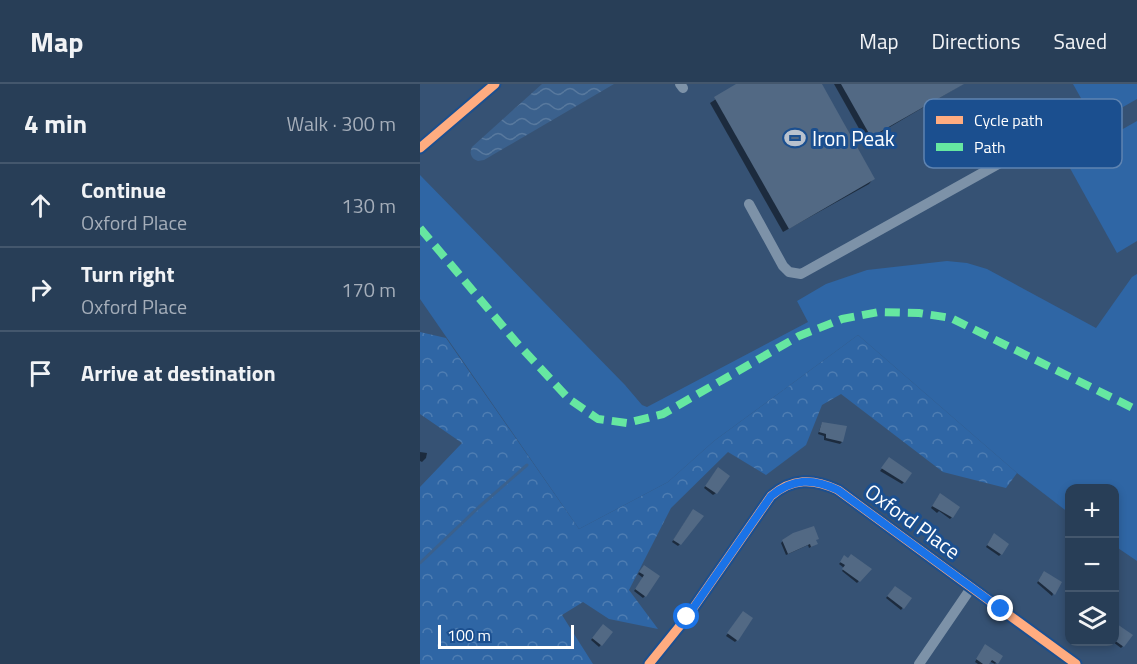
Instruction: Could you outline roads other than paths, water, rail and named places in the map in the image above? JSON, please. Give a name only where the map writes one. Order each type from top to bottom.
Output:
[{"type":"street","points":[[420,148],[495,84]]},
{"type":"street","points":[[749,204],[783,266],[789,272],[801,274],[991,168]]},
{"type":"street","name":"Oxford Place","points":[[649,664],[687,617],[771,496],[791,483],[814,481],[838,490],[1076,664]]},
{"type":"street","points":[[919,664],[971,588]]},
{"type":"water","points":[[542,84],[614,84],[484,160],[474,159],[471,154],[472,147]]},
{"type":"waterway","points":[[420,563],[527,465]]},
{"type":"place","name":"Iron Peak","points":[[795,138]]}]
